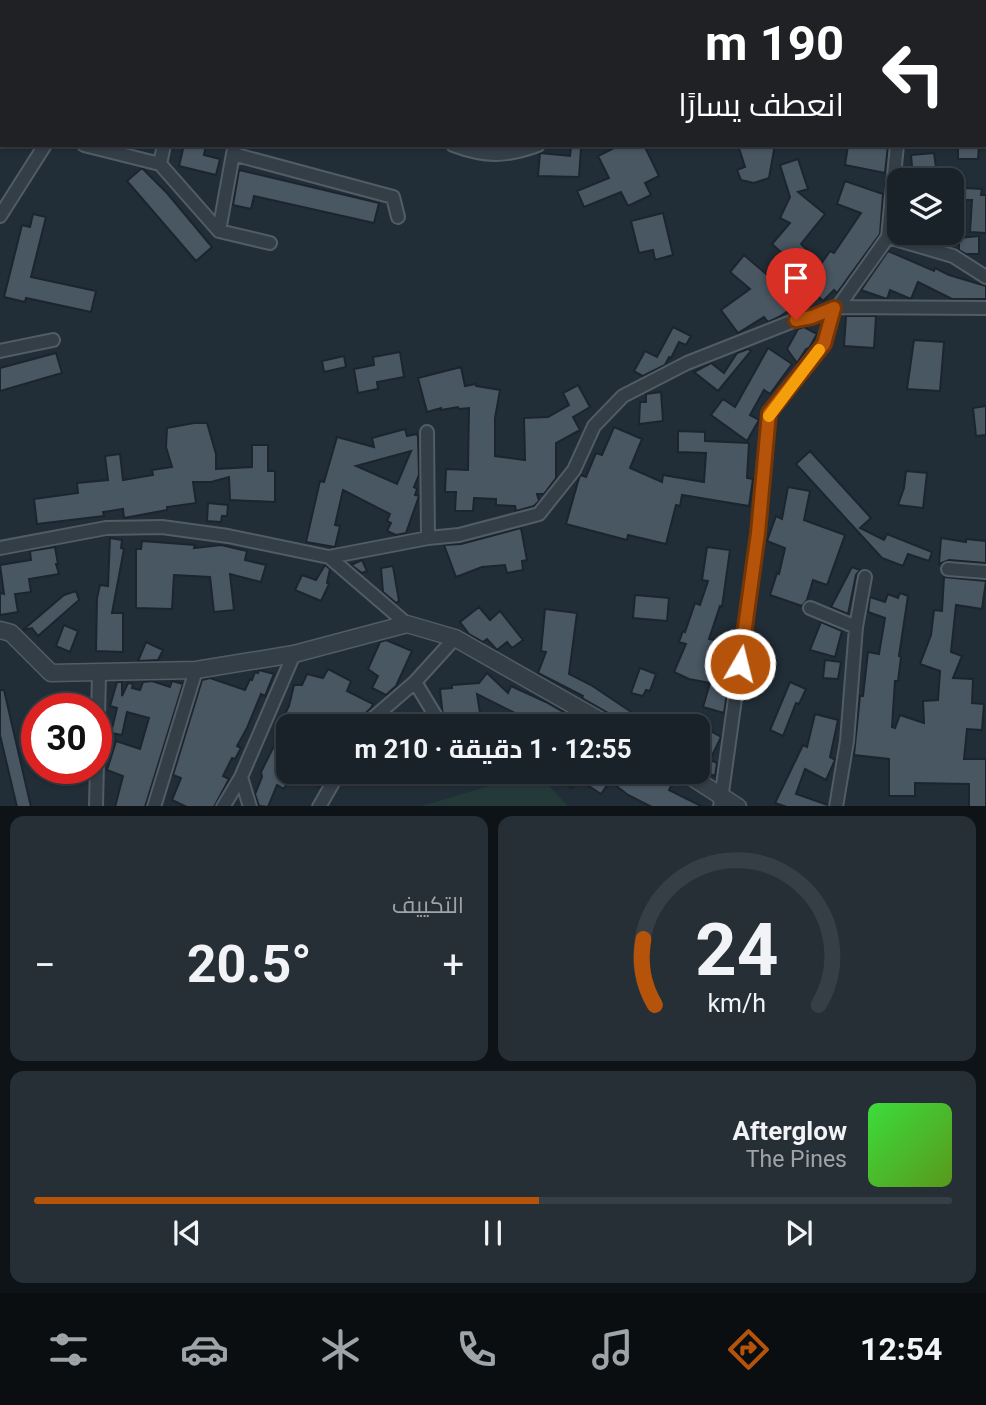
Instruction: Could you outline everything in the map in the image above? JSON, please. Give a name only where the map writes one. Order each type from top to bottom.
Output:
[{"type":"street","points":[[0,216],[44,147]]},
{"type":"street","points":[[160,164],[164,147]]},
{"type":"street","points":[[458,147],[478,155],[515,154],[533,147]]},
{"type":"street","points":[[895,168],[897,147]]},
{"type":"street","points":[[118,149],[160,164],[219,231],[270,243]]},
{"type":"street","points":[[219,231],[234,150],[393,197],[398,217]]},
{"type":"street","points":[[721,801],[758,533],[769,413],[824,344],[836,308],[887,237]]},
{"type":"street","points":[[917,245],[953,256],[986,277]]},
{"type":"street","points":[[0,548],[106,528],[163,527],[228,536],[330,557],[428,538],[459,535],[539,514],[574,470],[594,426],[623,396],[687,363],[796,320],[836,308],[986,308]]},
{"type":"street","points":[[0,351],[53,340]]},
{"type":"street","points":[[427,432],[428,538]]},
{"type":"street","points":[[330,557],[407,624],[455,638],[589,714]]},
{"type":"street","points":[[948,569],[986,572]]},
{"type":"street","points":[[836,806],[847,741],[856,627],[865,577]]},
{"type":"street","points":[[810,608],[856,627]]},
{"type":"street","points":[[0,630],[11,633],[51,673],[99,674],[196,670],[295,654],[407,624]]},
{"type":"street","points":[[378,714],[415,682],[455,638]]},
{"type":"street","points":[[224,806],[241,777],[295,654]]},
{"type":"street","points":[[154,806],[196,670]]},
{"type":"street","points":[[96,806],[99,674]]},
{"type":"street","points":[[415,682],[434,714]]},
{"type":"street","points":[[241,777],[250,806]]},
{"type":"street","points":[[320,806],[331,784]]},
{"type":"street","points":[[699,784],[721,801]]},
{"type":"green space","points":[[496,784],[547,784],[568,806],[422,806]]},
{"type":"building","points":[[184,147],[206,147],[204,155],[220,159],[216,175],[179,166]]},
{"type":"building","points":[[571,147],[581,148],[579,177],[538,176],[540,153],[570,156]]},
{"type":"building","points":[[616,147],[645,147],[659,176],[645,183],[651,195],[628,206],[621,192],[584,207],[577,191],[609,178],[598,156]]},
{"type":"building","points":[[739,147],[773,147],[769,178],[754,183],[741,180],[737,170],[745,167]]},
{"type":"building","points":[[848,147],[888,147],[885,173],[845,165]]},
{"type":"building","points":[[958,147],[979,147],[978,159],[958,159]]},
{"type":"building","points":[[934,153],[936,168],[912,168],[911,155]]},
{"type":"building","points":[[798,159],[808,189],[798,192],[825,214],[801,244],[821,264],[830,251],[834,253],[861,213],[837,204],[845,181],[883,194],[880,234],[837,293],[834,290],[823,301],[816,294],[818,290],[815,292],[792,270],[796,266],[772,244],[790,223],[780,218],[790,197],[780,165]]},
{"type":"building","points":[[142,168],[167,193],[212,247],[196,261],[127,181]]},
{"type":"building","points":[[239,170],[379,203],[374,223],[254,196],[251,209],[233,205]]},
{"type":"building","points":[[965,188],[982,189],[981,195],[986,195],[986,233],[970,232],[972,200],[964,200]]},
{"type":"building","points":[[663,213],[673,255],[655,260],[653,250],[639,253],[631,221]]},
{"type":"building","points":[[33,214],[46,217],[31,277],[96,291],[91,312],[26,298],[25,302],[4,297],[22,225],[30,227]]},
{"type":"building","points":[[979,236],[979,254],[966,254],[959,250],[959,245],[964,245],[964,238]]},
{"type":"building","points":[[888,251],[934,271],[935,268],[986,286],[986,299],[952,299],[918,282],[911,299],[890,290],[887,299],[861,290]]},
{"type":"building","points":[[744,255],[773,280],[776,278],[795,306],[768,322],[764,317],[738,333],[721,310],[750,289],[730,272]]},
{"type":"building","points":[[846,316],[876,316],[874,348],[844,346]]},
{"type":"building","points":[[673,327],[691,336],[686,345],[679,342],[665,365],[643,376],[634,371],[645,351],[657,357]]},
{"type":"building","points":[[804,327],[817,334],[797,363],[787,349],[798,329]]},
{"type":"building","points":[[914,340],[944,342],[940,391],[907,389]]},
{"type":"building","points":[[768,348],[792,364],[770,394],[764,390],[750,415],[759,420],[747,441],[711,415],[723,399],[735,407]]},
{"type":"building","points":[[748,349],[751,351],[718,391],[694,372],[711,363],[724,373],[737,353]]},
{"type":"building","points":[[400,352],[404,377],[377,382],[378,389],[358,393],[354,369],[374,365],[373,357]]},
{"type":"building","points":[[56,353],[62,373],[0,391],[0,368]]},
{"type":"building","points":[[344,356],[346,367],[324,372],[322,361]]},
{"type":"building","points":[[461,367],[465,386],[476,384],[500,390],[495,418],[495,456],[525,460],[524,418],[548,417],[569,405],[563,393],[578,385],[590,407],[573,417],[580,430],[556,443],[556,478],[544,494],[537,494],[539,501],[534,506],[516,511],[515,506],[496,505],[496,499],[474,498],[473,511],[455,511],[456,492],[445,492],[446,469],[468,470],[469,408],[441,408],[427,412],[418,378]]},
{"type":"building","points":[[661,392],[663,421],[639,424],[640,402],[646,402],[646,394]]},
{"type":"building","points":[[986,406],[986,435],[976,436],[973,408]]},
{"type":"building","points":[[207,423],[216,454],[216,469],[252,467],[252,445],[268,445],[268,471],[275,471],[275,502],[230,500],[229,477],[211,482],[193,482],[196,503],[124,518],[123,509],[103,512],[104,516],[37,524],[34,499],[78,493],[77,483],[108,480],[105,456],[120,454],[123,480],[153,475],[152,470],[172,467],[166,447],[167,428]]},
{"type":"building","points":[[614,427],[642,439],[630,468],[662,482],[663,475],[704,482],[706,453],[678,452],[678,431],[705,432],[705,441],[749,443],[747,478],[753,479],[749,506],[682,495],[680,506],[676,505],[666,544],[628,535],[627,540],[566,524],[579,478],[581,475],[586,477],[596,453],[602,455]]},
{"type":"building","points":[[405,429],[407,436],[417,434],[419,475],[414,487],[417,489],[415,495],[419,496],[406,533],[396,535],[387,531],[391,523],[387,521],[390,514],[343,490],[335,525],[340,526],[335,547],[306,542],[320,481],[324,482],[337,437],[374,447],[372,438]],"holes":[[[411,451],[397,484],[356,466]]]},
{"type":"building","points":[[810,451],[871,518],[860,528],[884,540],[887,534],[932,552],[929,561],[908,554],[903,566],[882,558],[796,464]]},
{"type":"building","points":[[906,471],[927,473],[923,508],[898,505]]},
{"type":"building","points":[[788,487],[810,491],[804,520],[845,535],[827,585],[813,580],[807,600],[802,606],[770,595],[777,573],[779,574],[785,548],[767,541],[776,516],[782,519]]},
{"type":"building","points":[[208,503],[228,505],[227,516],[222,516],[221,522],[207,521]]},
{"type":"building","points":[[521,528],[527,560],[522,561],[523,570],[507,573],[505,565],[482,567],[456,577],[444,545],[461,544]]},
{"type":"building","points":[[110,538],[122,540],[121,548],[124,549],[112,613],[123,613],[123,652],[96,651],[97,598],[100,585],[108,586]]},
{"type":"building","points":[[941,538],[966,542],[966,539],[986,541],[986,563],[949,560],[939,564]]},
{"type":"building","points":[[142,541],[195,545],[194,548],[221,545],[247,551],[245,560],[266,565],[261,582],[230,574],[234,610],[214,612],[210,577],[174,575],[172,609],[136,608],[136,549],[141,549]]},
{"type":"building","points":[[55,547],[59,574],[29,579],[31,592],[15,594],[18,612],[0,615],[0,593],[4,594],[0,565],[31,560],[30,551]]},
{"type":"building","points":[[707,547],[730,550],[722,607],[720,606],[709,639],[715,640],[711,654],[732,660],[724,713],[703,707],[710,683],[689,679],[674,672],[686,644],[679,642],[683,631],[685,632],[695,603],[700,605],[708,581],[702,580]]},
{"type":"building","points":[[362,560],[367,571],[362,573],[351,565]]},
{"type":"building","points":[[325,565],[330,569],[329,584],[321,601],[295,590],[302,575],[316,580]]},
{"type":"building","points":[[393,566],[399,601],[396,603],[383,592],[381,568]]},
{"type":"building","points":[[852,567],[860,570],[856,575],[848,614],[831,607]]},
{"type":"building","points":[[944,577],[986,581],[982,609],[956,605],[951,652],[962,656],[953,678],[973,679],[972,703],[984,704],[982,730],[967,729],[964,759],[986,759],[986,806],[969,806],[969,784],[915,783],[915,796],[889,796],[889,759],[854,755],[868,652],[879,654],[885,618],[868,612],[870,597],[885,602],[888,594],[898,598],[900,593],[908,596],[898,681],[895,681],[892,727],[895,728],[900,715],[924,723],[923,701],[938,700],[940,671],[920,664],[931,635],[934,610],[942,611]]},
{"type":"building","points":[[76,591],[79,600],[38,636],[32,628],[23,630],[64,595]]},
{"type":"building","points":[[635,595],[669,598],[667,621],[633,618]]},
{"type":"building","points":[[479,607],[490,620],[500,611],[523,640],[512,648],[507,642],[497,650],[487,639],[483,642],[469,634],[460,622]]},
{"type":"building","points":[[545,609],[577,613],[569,674],[591,685],[634,714],[610,714],[582,698],[583,696],[538,673],[546,652],[541,651]]},
{"type":"building","points":[[821,622],[842,631],[835,657],[810,650]]},
{"type":"building","points":[[64,625],[78,631],[70,652],[56,646]]},
{"type":"building","points":[[386,640],[412,651],[396,686],[386,695],[372,688],[378,676],[368,669],[380,642]]},
{"type":"building","points":[[146,642],[163,650],[158,660],[138,661]]},
{"type":"building","points":[[825,660],[841,662],[838,679],[823,678]]},
{"type":"building","points":[[640,668],[656,674],[650,691],[646,690],[643,696],[631,693]]},
{"type":"building","points":[[328,669],[351,681],[347,691],[373,704],[364,714],[285,714],[294,685],[302,685],[307,674],[323,678]]},
{"type":"building","points":[[259,670],[274,674],[265,696],[261,694],[237,746],[241,748],[235,759],[232,758],[223,776],[229,779],[215,806],[185,806],[172,800],[181,778],[173,775],[202,680],[210,678],[245,690],[255,672],[258,673]]},
{"type":"building","points":[[487,673],[508,693],[511,686],[567,714],[517,714],[477,694],[480,714],[443,714],[440,689],[452,688],[452,685],[479,683]]},
{"type":"building","points":[[152,681],[170,687],[172,681],[183,684],[145,806],[115,806],[123,776],[112,772],[112,754],[116,741],[140,749],[149,718],[127,712],[122,735],[112,733],[117,708],[112,707],[112,699],[117,682],[122,682],[122,696],[128,683],[133,684],[132,688],[140,690],[143,682]]},
{"type":"building","points":[[790,682],[806,689],[799,704],[796,703],[783,736],[770,730]]},
{"type":"building","points":[[0,690],[4,690],[21,764],[21,784],[26,784],[31,806],[17,806],[0,735]]},
{"type":"building","points":[[815,714],[838,720],[830,757],[835,760],[826,780],[805,769],[796,794],[828,806],[784,806],[775,803],[803,745],[807,747]]},
{"type":"building","points":[[710,731],[721,737],[710,760]]},
{"type":"building","points":[[276,742],[276,784],[286,784],[284,789],[277,785],[268,806],[259,806],[255,794],[262,777],[261,772]]},
{"type":"building","points":[[710,760],[717,763],[715,776],[710,774]]},
{"type":"building","points":[[586,784],[608,784],[601,794]]},
{"type":"building","points":[[614,784],[672,784],[669,790],[701,806],[650,806]]},
{"type":"slow traffic","points":[[769,416],[819,350]]},
{"type":"route","points":[[740,664],[758,533],[769,413],[824,344],[834,308],[796,320]]}]
